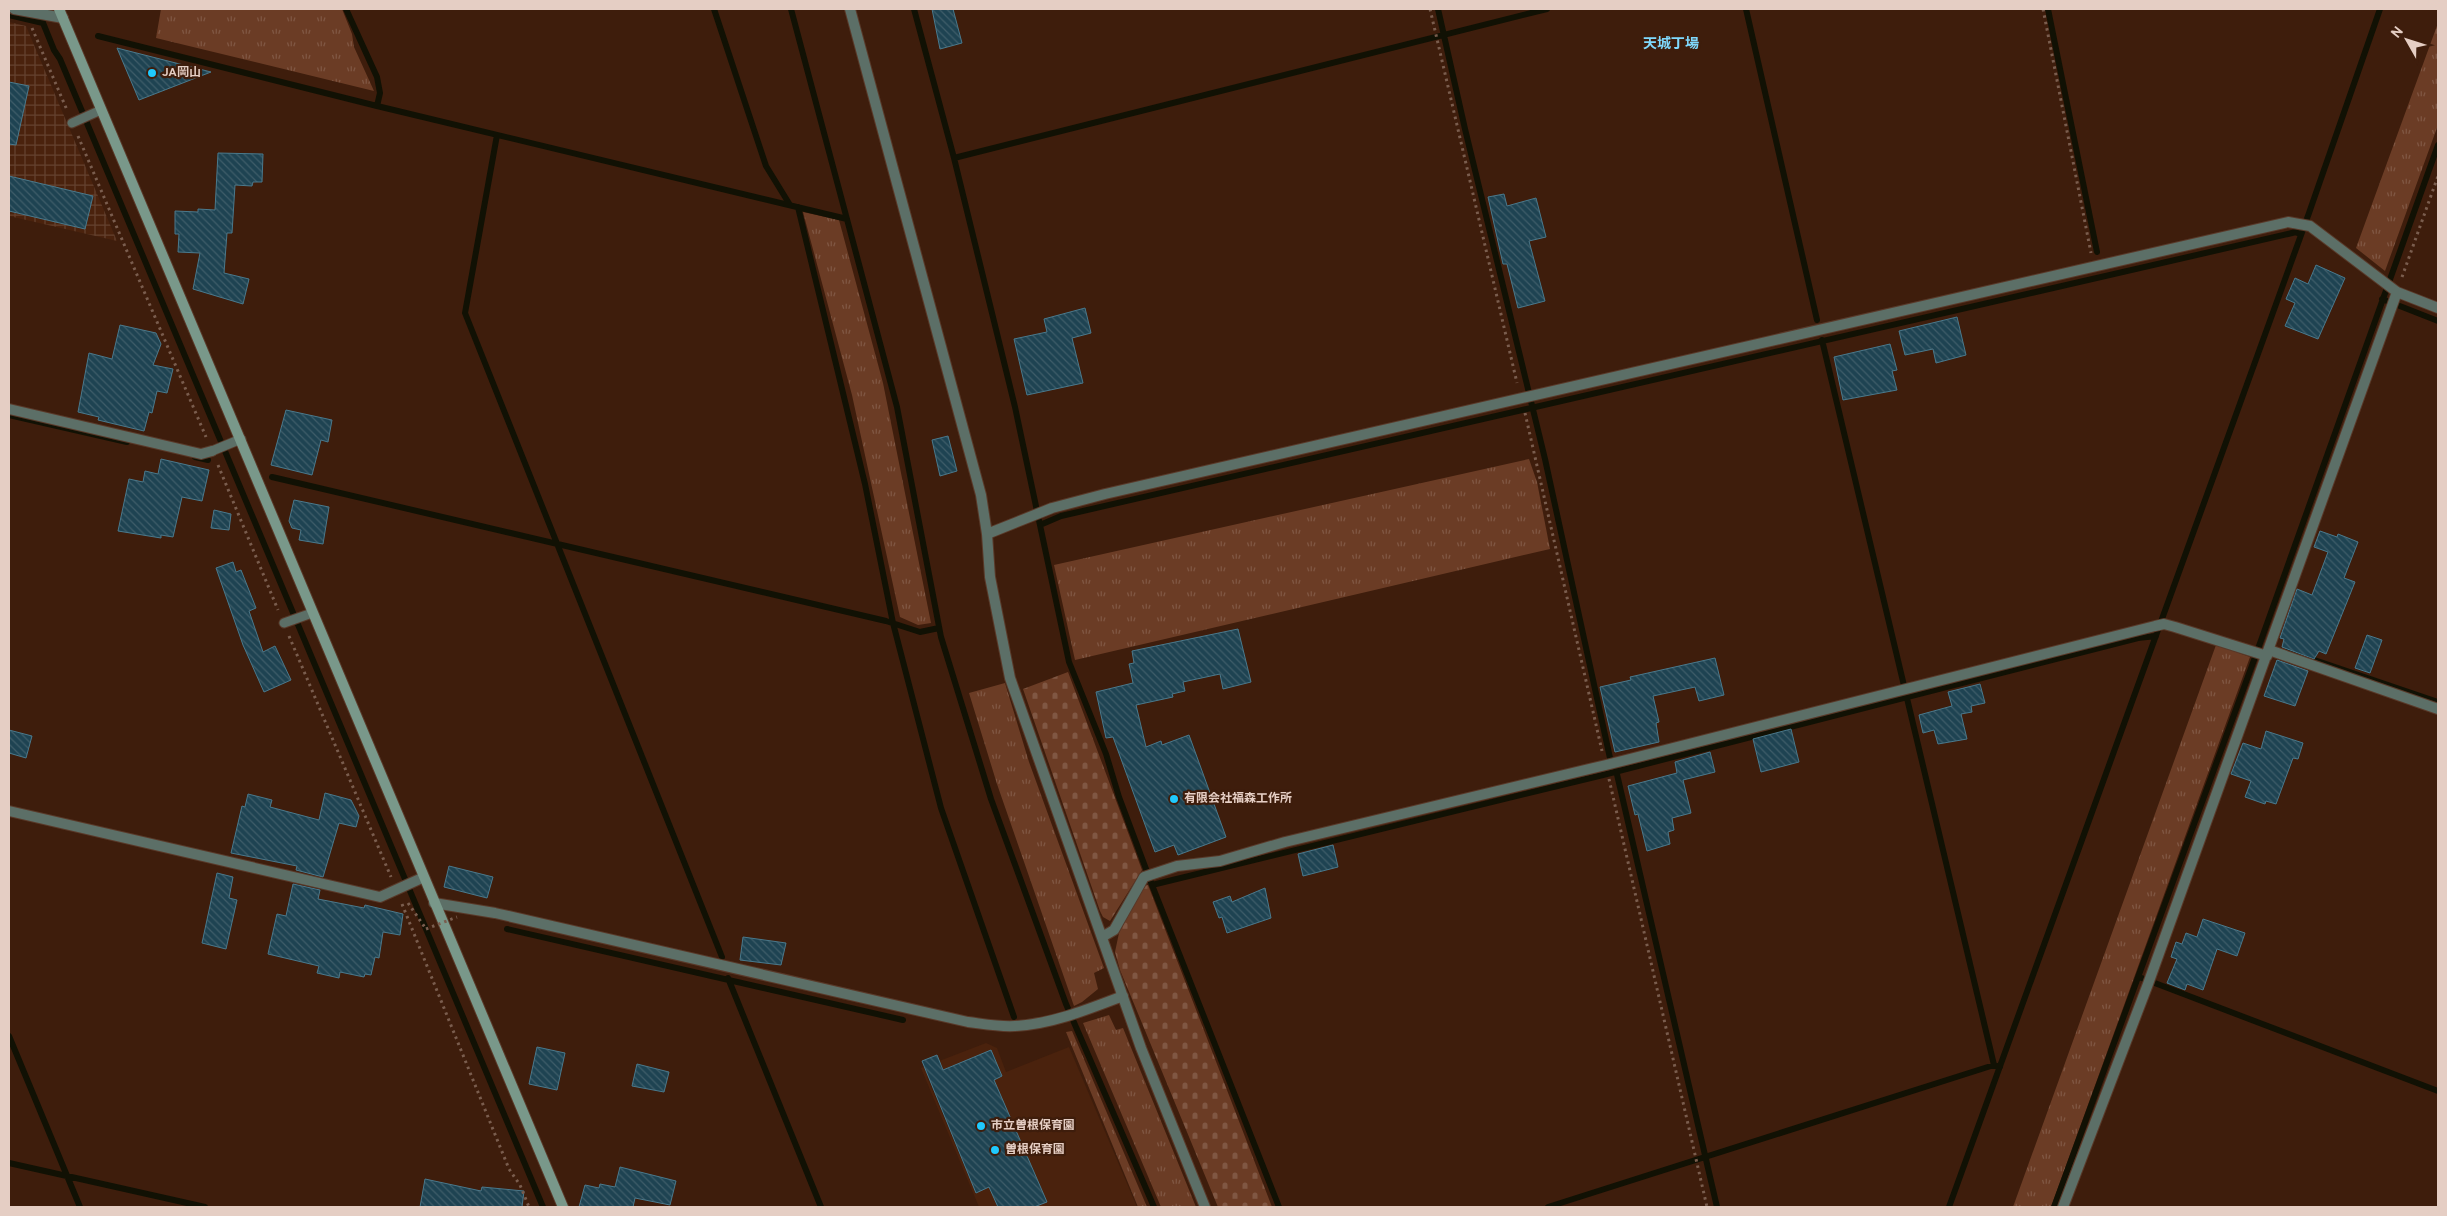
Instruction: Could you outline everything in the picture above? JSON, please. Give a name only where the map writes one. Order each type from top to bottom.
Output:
[{"type":"street","points":[[14,9],[50,16],[61,13],[97,112],[241,439],[418,880],[434,903],[562,1207]]},
{"type":"street","points":[[850,9],[981,495],[987,534],[990,577],[1010,678],[1164,1109],[1205,1207]]},
{"type":"street","points":[[987,534],[1033,515],[1105,494],[2288,222],[2310,226],[2392,294],[2438,308]]},
{"type":"street","points":[[2064,1207],[2149,980],[2262,653],[2392,294]]},
{"type":"street","points":[[9,409],[202,454],[214,450]]},
{"type":"street","points":[[1102,937],[1114,930],[1149,876],[1177,866],[1220,860],[1285,842],[1606,765],[2160,625],[2262,653],[2438,709]]},
{"type":"street","points":[[9,811],[380,896],[418,880]]},
{"type":"street","points":[[434,903],[495,913],[968,1022],[1014,1026],[1076,1014],[1123,996]]},
{"type":"lane","points":[[74,122],[97,112]]},
{"type":"lane","points":[[214,450],[241,439]]},
{"type":"lane","points":[[285,622],[312,613]]},
{"type":"path","points":[[1430,9],[1526,397]]},
{"type":"path","points":[[2042,9],[2093,266]]},
{"type":"path","points":[[2392,294],[2438,176]]},
{"type":"path","points":[[1526,414],[1606,765]]},
{"type":"path","points":[[1609,778],[1706,1207]]},
{"type":"path","points":[[409,902],[426,928],[457,917]]},
{"type":"path","points":[[401,903],[509,1169],[520,1185],[529,1207]]},
{"type":"shaded area","points":[[9,22],[26,26],[117,241],[9,216]]},
{"type":"shaded area","points":[[986,1043],[997,1048],[1006,1072],[1069,1047],[1137,1207],[1034,1207],[1046,1202],[994,1080],[1002,1076],[991,1050],[927,1077],[970,1180],[984,1174],[998,1207],[979,1207],[921,1068]]},
{"type":"green space","points":[[161,9],[342,9],[352,34],[354,47],[374,91],[156,38]]},
{"type":"green space","points":[[2438,23],[2438,125],[2385,271],[2356,248]]},
{"type":"green space","points":[[803,212],[839,220],[883,383],[931,623],[918,625],[900,617],[852,395]]},
{"type":"green space","points":[[1529,459],[1537,482],[1550,549],[1075,660],[1054,565]]},
{"type":"green space","points":[[2216,645],[2250,657],[2051,1207],[2013,1207]]},
{"type":"green space","points":[[1068,672],[1142,870],[1110,921],[1103,917],[1100,911],[1023,689]]},
{"type":"green space","points":[[1005,683],[1029,762],[1104,968],[1094,973],[1098,989],[1074,1006],[997,784],[969,693]]},
{"type":"green space","points":[[1148,885],[1272,1207],[1218,1207],[1120,970],[1115,952],[1119,933],[1143,886]]},
{"type":"green space","points":[[1109,1015],[1116,1030],[1123,1028],[1196,1207],[1161,1207],[1083,1023]]},
{"type":"green space","points":[[1072,1031],[1147,1207],[1138,1207],[1066,1032]]},
{"type":"building","points":[[932,9],[953,9],[962,43],[940,49]]},
{"type":"building","name":"JA岡山","points":[[117,48],[211,72],[139,100]]},
{"type":"building","points":[[9,82],[29,86],[16,145],[9,144]]},
{"type":"building","points":[[218,153],[263,154],[262,182],[253,182],[252,186],[235,185],[232,233],[227,233],[224,273],[249,279],[243,304],[193,289],[200,253],[178,252],[179,234],[175,234],[175,211],[198,212],[198,209],[215,210]]},
{"type":"building","points":[[9,176],[93,196],[85,229],[9,211]]},
{"type":"building","points":[[1504,194],[1507,206],[1536,198],[1546,237],[1529,241],[1545,301],[1518,308],[1507,264],[1503,264],[1488,197]]},
{"type":"building","points":[[2316,265],[2345,278],[2318,339],[2285,326],[2295,303],[2286,299],[2295,278],[2308,284]]},
{"type":"building","points":[[1085,308],[1091,333],[1072,338],[1083,383],[1027,395],[1014,339],[1047,332],[1044,319]]},
{"type":"building","points":[[1957,317],[1966,355],[1936,363],[1933,349],[1905,355],[1899,331]]},
{"type":"building","points":[[120,325],[156,333],[161,344],[153,365],[173,369],[167,393],[157,391],[152,413],[149,412],[144,431],[98,420],[99,417],[78,412],[89,353],[112,359]]},
{"type":"building","points":[[1890,344],[1897,370],[1892,371],[1897,390],[1843,400],[1834,357]]},
{"type":"building","points":[[286,410],[332,420],[328,442],[321,440],[312,475],[271,465]]},
{"type":"building","points":[[948,436],[957,471],[940,476],[932,440]]},
{"type":"building","points":[[161,459],[209,470],[202,501],[182,497],[173,537],[161,535],[161,538],[118,531],[129,479],[143,482],[145,471],[158,474]]},
{"type":"building","points":[[294,500],[329,507],[323,544],[299,540],[301,530],[292,528],[289,521]]},
{"type":"building","points":[[214,510],[231,514],[229,530],[211,528]]},
{"type":"building","points":[[2320,531],[2337,537],[2338,534],[2358,542],[2344,578],[2355,582],[2326,654],[2319,651],[2314,659],[2282,647],[2284,639],[2280,638],[2297,589],[2312,595],[2328,552],[2314,547]]},
{"type":"building","points":[[233,562],[236,572],[241,570],[256,608],[249,611],[263,652],[275,646],[291,680],[264,692],[243,645],[216,568]]},
{"type":"building","points":[[1238,629],[1251,682],[1223,689],[1220,674],[1183,682],[1185,691],[1172,694],[1173,697],[1136,705],[1146,747],[1161,741],[1162,745],[1189,735],[1226,837],[1178,855],[1174,845],[1155,852],[1113,737],[1106,738],[1096,692],[1133,683],[1129,664],[1134,663],[1132,651]]},
{"type":"building","points":[[2367,635],[2382,640],[2370,673],[2355,668]]},
{"type":"building","points":[[1715,658],[1724,695],[1699,701],[1695,687],[1653,696],[1659,722],[1656,723],[1659,742],[1615,752],[1600,687],[1631,680],[1630,677]]},
{"type":"building","points":[[2277,660],[2308,671],[2295,706],[2264,696]]},
{"type":"building","points":[[1980,684],[1985,703],[1971,706],[1972,712],[1961,714],[1967,739],[1938,744],[1934,730],[1923,733],[1919,715],[1952,706],[1948,692]]},
{"type":"building","points":[[1791,729],[1799,762],[1761,772],[1753,739]]},
{"type":"building","points":[[9,730],[32,736],[26,758],[9,753]]},
{"type":"building","points":[[2266,731],[2303,743],[2298,759],[2293,758],[2276,804],[2266,801],[2265,804],[2245,797],[2251,781],[2231,774],[2243,743],[2261,749]]},
{"type":"building","points":[[1710,752],[1715,772],[1683,780],[1691,813],[1672,818],[1674,830],[1668,832],[1670,844],[1647,851],[1638,814],[1635,815],[1628,786],[1677,773],[1675,762]]},
{"type":"building","points":[[325,793],[351,800],[359,816],[356,827],[339,823],[323,877],[296,870],[297,866],[231,853],[242,806],[245,807],[248,794],[272,800],[270,807],[319,820]]},
{"type":"building","points":[[1333,845],[1338,867],[1303,876],[1298,854]]},
{"type":"building","points":[[449,866],[493,877],[487,898],[444,887]]},
{"type":"building","points":[[217,873],[233,877],[229,898],[237,900],[226,949],[202,943]]},
{"type":"building","points":[[293,884],[320,890],[318,899],[364,908],[365,905],[403,914],[400,935],[383,932],[379,958],[375,957],[371,975],[365,974],[364,977],[340,972],[339,978],[317,973],[319,966],[268,954],[277,914],[286,916]]},
{"type":"building","points":[[1265,888],[1271,918],[1227,933],[1222,917],[1219,918],[1213,902],[1230,896],[1232,902]]},
{"type":"building","points":[[2203,919],[2245,933],[2237,956],[2217,949],[2203,990],[2187,984],[2185,990],[2167,983],[2177,959],[2171,957],[2176,942],[2182,944],[2186,933],[2197,937]]},
{"type":"building","points":[[743,937],[786,943],[781,965],[740,960]]},
{"type":"building","points":[[537,1047],[565,1053],[557,1090],[529,1084]]},
{"type":"building","name":"市立曽根保育園","points":[[991,1050],[1002,1076],[994,1080],[1047,1202],[1034,1207],[998,1207],[989,1187],[976,1193],[922,1061],[937,1055],[943,1070]]},
{"type":"building","points":[[637,1064],[669,1072],[664,1092],[632,1086]]},
{"type":"building","points":[[620,1167],[676,1181],[670,1205],[635,1198],[633,1207],[579,1207],[585,1185],[599,1188],[600,1184],[615,1187]]},
{"type":"building","points":[[425,1179],[481,1191],[482,1187],[524,1191],[522,1207],[420,1207]]},
{"type":"waterway","points":[[346,9],[377,77],[380,93],[377,106]]},
{"type":"waterway","points":[[714,9],[766,166],[790,205]]},
{"type":"waterway","points":[[791,9],[897,407],[941,637],[991,799],[1066,1004],[1154,1207]]},
{"type":"waterway","points":[[914,9],[954,158],[1015,407],[1069,662],[1106,754],[1119,797],[1152,885],[1279,1207]]},
{"type":"waterway","points":[[1438,9],[1545,459],[1610,758]]},
{"type":"waterway","points":[[954,158],[1547,9]]},
{"type":"waterway","points":[[1746,9],[1817,320]]},
{"type":"waterway","points":[[2048,9],[2097,252]]},
{"type":"waterway","points":[[1949,1207],[2309,213],[2380,9]]},
{"type":"waterway","points":[[39,13],[543,1207]]},
{"type":"waterway","points":[[9,15],[43,23]]},
{"type":"waterway","points":[[98,36],[377,106],[847,219]]},
{"type":"waterway","points":[[497,135],[465,313],[722,957]]},
{"type":"waterway","points":[[2054,1207],[2254,660],[2438,145]]},
{"type":"waterway","points":[[798,207],[865,484],[893,623],[941,808],[1014,1017]]},
{"type":"waterway","points":[[1040,525],[1061,516],[2296,232],[2301,235]]},
{"type":"waterway","points":[[2382,299],[2438,321]]},
{"type":"waterway","points":[[1822,340],[1994,1065],[2000,1067]]},
{"type":"waterway","points":[[9,415],[127,442]]},
{"type":"waterway","points":[[195,457],[208,460]]},
{"type":"waterway","points":[[272,477],[886,621],[920,632],[939,628]]},
{"type":"waterway","points":[[1152,885],[1603,775],[2138,638],[2156,636]]},
{"type":"waterway","points":[[2288,651],[2438,702]]},
{"type":"waterway","points":[[1616,770],[1717,1207]]},
{"type":"waterway","points":[[507,929],[903,1020]]},
{"type":"waterway","points":[[2139,977],[2438,1091]]},
{"type":"waterway","points":[[728,978],[821,1207]]},
{"type":"waterway","points":[[9,1036],[80,1207]]},
{"type":"waterway","points":[[1548,1207],[1994,1065]]},
{"type":"waterway","points":[[9,1163],[205,1207]]},
{"type":"place","name":"JA岡山","points":[[152,73]]},
{"type":"place","name":"有限会社福森工作所","points":[[1174,799]]},
{"type":"place","name":"市立曽根保育園","points":[[981,1126]]},
{"type":"place","name":"曽根保育園","points":[[995,1150]]},
{"type":"district","name":"天城丁場","points":[[1671,44]]}]
